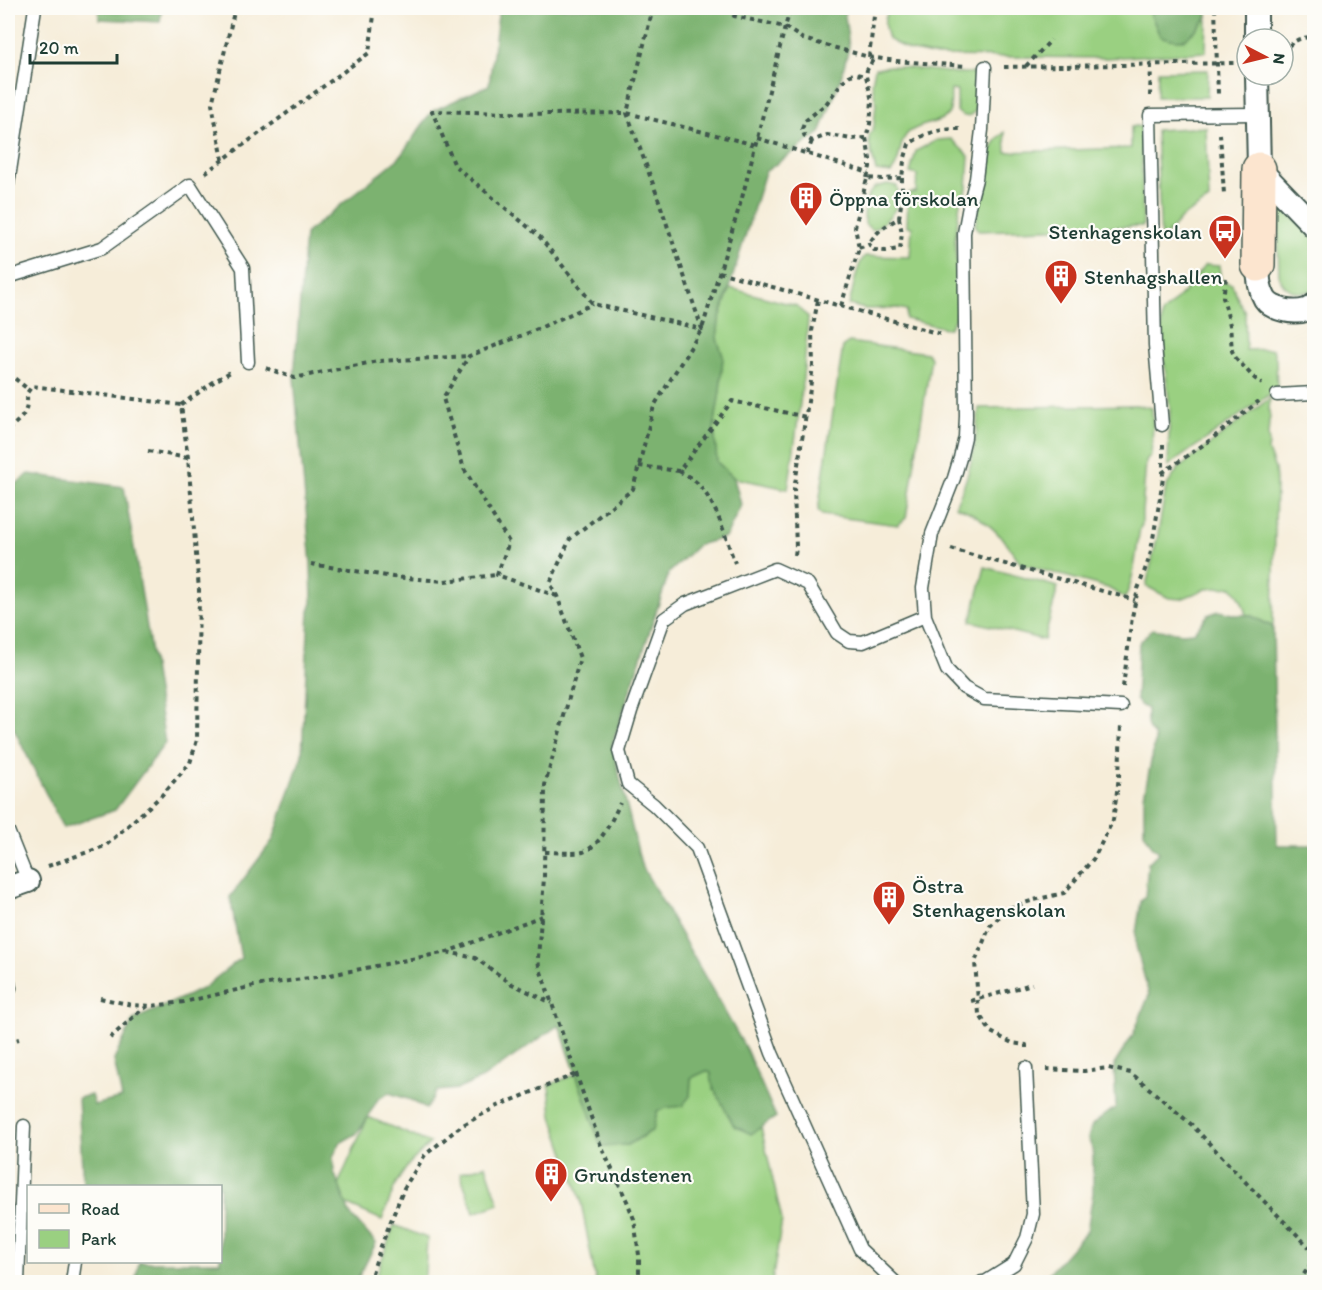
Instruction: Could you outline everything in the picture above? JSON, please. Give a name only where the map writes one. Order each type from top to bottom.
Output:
[{"type":"street","points":[[1256,8],[1256,27]]},
{"type":"street","points":[[1257,87],[1258,280],[1266,301],[1278,308],[1292,311],[1307,310],[1314,305]]},
{"type":"street","points":[[1259,169],[1314,226]]},
{"type":"lane","points":[[8,184],[35,8]]},
{"type":"lane","points":[[986,67],[976,179],[964,233],[965,436],[954,478],[932,534],[923,588],[925,616],[947,670],[964,688],[984,699],[1121,706]]},
{"type":"lane","points":[[1162,426],[1155,345],[1150,115],[1257,114]]},
{"type":"lane","points":[[8,277],[102,248],[190,184],[243,268],[248,362]]},
{"type":"lane","points":[[1277,395],[1314,393]]},
{"type":"lane","points":[[895,1282],[860,1250],[772,1053],[697,848],[654,805],[628,784],[619,751],[664,619],[686,604],[775,569],[808,584],[837,633],[849,641],[863,642],[925,616]]},
{"type":"lane","points":[[8,831],[20,881]]},
{"type":"lane","points":[[982,1282],[1014,1264],[1027,1238],[1033,1214],[1026,1068]]},
{"type":"lane","points":[[18,1282],[24,1126]]},
{"type":"lane","points":[[72,1282],[75,1263]]},
{"type":"path","points":[[236,8],[212,104],[223,160],[369,53],[375,8]]},
{"type":"path","points":[[652,8],[627,113],[702,329]]},
{"type":"path","points":[[727,8],[734,16],[785,27]]},
{"type":"path","points":[[639,1282],[639,1255],[634,1219],[601,1146],[539,966],[545,785],[580,658],[550,583],[570,539],[633,489],[654,406],[702,329],[742,198],[791,8]]},
{"type":"path","points":[[841,306],[859,248],[855,227],[870,159],[866,138],[872,101],[866,76],[872,58],[875,8]]},
{"type":"path","points":[[1215,8],[1217,63]]},
{"type":"path","points":[[1295,41],[1314,37]]},
{"type":"path","points":[[1025,66],[1051,40]]},
{"type":"path","points":[[1150,115],[1151,65]]},
{"type":"path","points":[[812,141],[805,137],[802,129],[805,121],[826,104],[850,75],[866,76]]},
{"type":"path","points":[[593,304],[538,236],[455,166],[432,111],[547,114],[627,113],[756,145]]},
{"type":"path","points":[[869,244],[874,250],[900,249],[902,233],[899,219],[902,178],[909,144],[927,133],[943,129],[982,130]]},
{"type":"path","points":[[807,154],[812,141],[827,135],[851,139],[866,138]]},
{"type":"path","points":[[757,138],[868,176],[882,179],[902,178]]},
{"type":"path","points":[[859,248],[869,244],[879,232],[899,219]]},
{"type":"path","points":[[719,272],[965,341]]},
{"type":"path","points":[[1226,278],[1223,297],[1232,351],[1253,377],[1277,395]]},
{"type":"path","points":[[792,577],[796,548],[794,490],[813,364],[812,331],[818,300]]},
{"type":"path","points":[[294,378],[378,361],[469,356],[593,304],[702,329]]},
{"type":"path","points":[[469,356],[443,398],[464,468],[509,542],[497,575]]},
{"type":"path","points":[[8,373],[28,390]]},
{"type":"path","points":[[8,430],[24,415],[28,406],[27,393],[32,386],[180,405],[188,458],[199,590],[197,740],[190,763],[161,796],[105,846],[20,881]]},
{"type":"path","points":[[1162,473],[1209,441],[1261,399],[1277,395]]},
{"type":"path","points":[[679,471],[732,401],[806,417]]},
{"type":"path","points":[[1162,426],[1160,504],[1150,556],[1131,617],[1121,706],[1119,777],[1113,820],[1094,858],[1065,893],[1009,908],[990,926],[975,962],[979,1014],[992,1032],[1012,1043],[1026,1045],[1026,1068],[1084,1071],[1108,1068],[1131,1073],[1192,1125],[1314,1252]]},
{"type":"path","points":[[148,451],[188,458]]},
{"type":"path","points":[[639,466],[679,471],[698,484],[717,513],[742,582]]},
{"type":"path","points":[[931,544],[1135,600]]},
{"type":"path","points":[[311,564],[393,577],[444,581],[497,575],[556,596]]},
{"type":"path","points":[[544,852],[584,852],[598,842],[614,817],[628,784]]},
{"type":"path","points":[[100,998],[149,1006],[184,1002],[254,986],[330,975],[447,952],[542,916]]},
{"type":"path","points":[[447,952],[475,958],[512,984],[552,1003]]},
{"type":"path","points":[[971,1001],[1032,984]]},
{"type":"path","points":[[110,1038],[149,1006]]},
{"type":"path","points":[[8,1042],[19,1039]]},
{"type":"path","points":[[369,1282],[404,1188],[425,1155],[461,1126],[498,1106],[576,1074]]},
{"type":"path","points":[[1299,1282],[1314,1260]]},
{"type":"green space","points":[[99,8],[162,8],[160,22],[99,19]]},
{"type":"green space","points":[[499,8],[844,8],[849,47],[841,78],[820,133],[765,172],[719,321],[717,339],[723,356],[714,428],[717,462],[734,478],[741,505],[726,537],[698,545],[669,573],[612,745],[641,864],[746,1049],[776,1117],[751,1134],[734,1126],[714,1089],[711,1073],[706,1071],[691,1078],[690,1096],[682,1106],[657,1111],[653,1130],[628,1145],[601,1146],[559,1025],[483,1078],[458,1089],[437,1091],[426,1109],[411,1100],[389,1093],[378,1099],[356,1134],[340,1143],[333,1157],[334,1172],[350,1214],[376,1243],[356,1282],[135,1282],[139,1263],[222,1263],[222,1185],[83,1184],[78,1098],[91,1095],[94,1105],[122,1098],[114,1060],[133,1020],[202,989],[241,958],[230,897],[273,840],[302,755],[309,611],[312,603],[311,564],[294,378],[305,234],[399,158],[432,111],[489,85]]},
{"type":"green space","points":[[881,8],[1148,8],[1160,36],[1184,40],[1207,18],[1206,52],[1106,58],[937,56],[908,50],[888,39],[885,20],[891,9]]},
{"type":"green space","points":[[1148,8],[1207,8],[1207,18],[1186,38],[1169,39],[1160,36]]},
{"type":"green space","points":[[891,66],[975,73],[976,110],[967,116],[960,114],[957,111],[957,91],[951,90],[949,113],[946,117],[911,130],[907,134],[896,166],[891,173],[876,171],[869,136],[874,126],[876,102],[872,83],[875,68]]},
{"type":"green space","points":[[1208,70],[1207,97],[1157,97],[1158,71]]},
{"type":"green space","points":[[1131,127],[1141,127],[1143,226],[979,231],[975,226],[991,150],[998,138],[1005,132],[1006,152],[1131,148]]},
{"type":"green space","points":[[1206,127],[1209,200],[1182,217],[1161,241],[1156,130]]},
{"type":"green space","points":[[951,139],[969,156],[967,189],[960,202],[955,240],[959,298],[956,314],[949,328],[906,319],[907,310],[865,309],[849,305],[857,272],[865,256],[910,257],[912,227],[907,226],[908,193],[916,192],[917,175],[910,173],[916,151],[937,140]]},
{"type":"green space","points":[[888,184],[897,186],[898,201],[890,216],[872,230],[865,224],[864,214],[868,195],[875,187]]},
{"type":"green space","points":[[1279,205],[1310,232],[1314,240],[1314,289],[1309,291],[1298,292],[1289,289],[1279,276],[1277,208]]},
{"type":"green space","points":[[1205,265],[1219,266],[1221,281],[1232,284],[1245,312],[1246,350],[1273,349],[1276,359],[1277,389],[1168,466],[1170,408],[1161,336],[1162,314],[1184,292]]},
{"type":"green space","points":[[730,288],[797,306],[808,317],[800,403],[788,489],[734,478],[717,462],[714,429],[723,356],[717,339],[719,321]]},
{"type":"green space","points":[[849,342],[927,353],[931,358],[906,518],[898,525],[822,515],[818,510],[843,346]]},
{"type":"green space","points":[[1270,398],[1268,451],[1275,469],[1276,481],[1273,627],[1246,615],[1241,600],[1232,587],[1206,589],[1181,599],[1169,598],[1146,586],[1166,487],[1178,469]]},
{"type":"green space","points":[[1136,405],[1152,408],[1153,427],[1151,455],[1146,462],[1142,525],[1133,573],[1125,598],[1108,588],[1021,564],[993,529],[976,515],[955,506],[972,458],[979,408]]},
{"type":"green space","points":[[29,474],[124,487],[165,743],[115,810],[63,828],[8,717],[8,490]]},
{"type":"green space","points":[[985,567],[1058,587],[1044,640],[971,621]]},
{"type":"green space","points":[[1219,611],[1250,615],[1273,627],[1277,845],[1314,845],[1314,1282],[1041,1282],[1087,1231],[1093,1193],[1093,1151],[1088,1138],[1092,1125],[1116,1107],[1114,1065],[1133,1035],[1149,995],[1136,946],[1136,933],[1141,901],[1145,897],[1148,863],[1159,852],[1152,846],[1144,832],[1144,796],[1155,742],[1154,735],[1148,727],[1147,709],[1136,699],[1139,643],[1152,629],[1182,633],[1194,632],[1208,615]]},
{"type":"green space","points":[[706,1071],[711,1073],[711,1081],[751,1134],[761,1127],[782,1220],[772,1282],[596,1282],[580,1197],[552,1116],[549,1085],[576,1074],[601,1146],[628,1145],[653,1130],[657,1111],[690,1096],[691,1078]]},
{"type":"green space","points":[[368,1117],[430,1143],[409,1164],[396,1183],[382,1220],[332,1198]]},
{"type":"green space","points":[[486,1165],[499,1204],[474,1213],[460,1173]]},
{"type":"green space","points":[[394,1225],[427,1238],[425,1274],[422,1282],[374,1282]]},
{"type":"place","name":"Öppna förskolan","points":[[806,227]]},
{"type":"place","name":"Stenhagenskolan","points":[[1225,260]]},
{"type":"place","name":"Stenhagshallen","points":[[1061,305]]},
{"type":"place","name":"Östra Stenhagenskolan","points":[[889,926]]},
{"type":"place","name":"Grundstenen","points":[[551,1203]]}]
